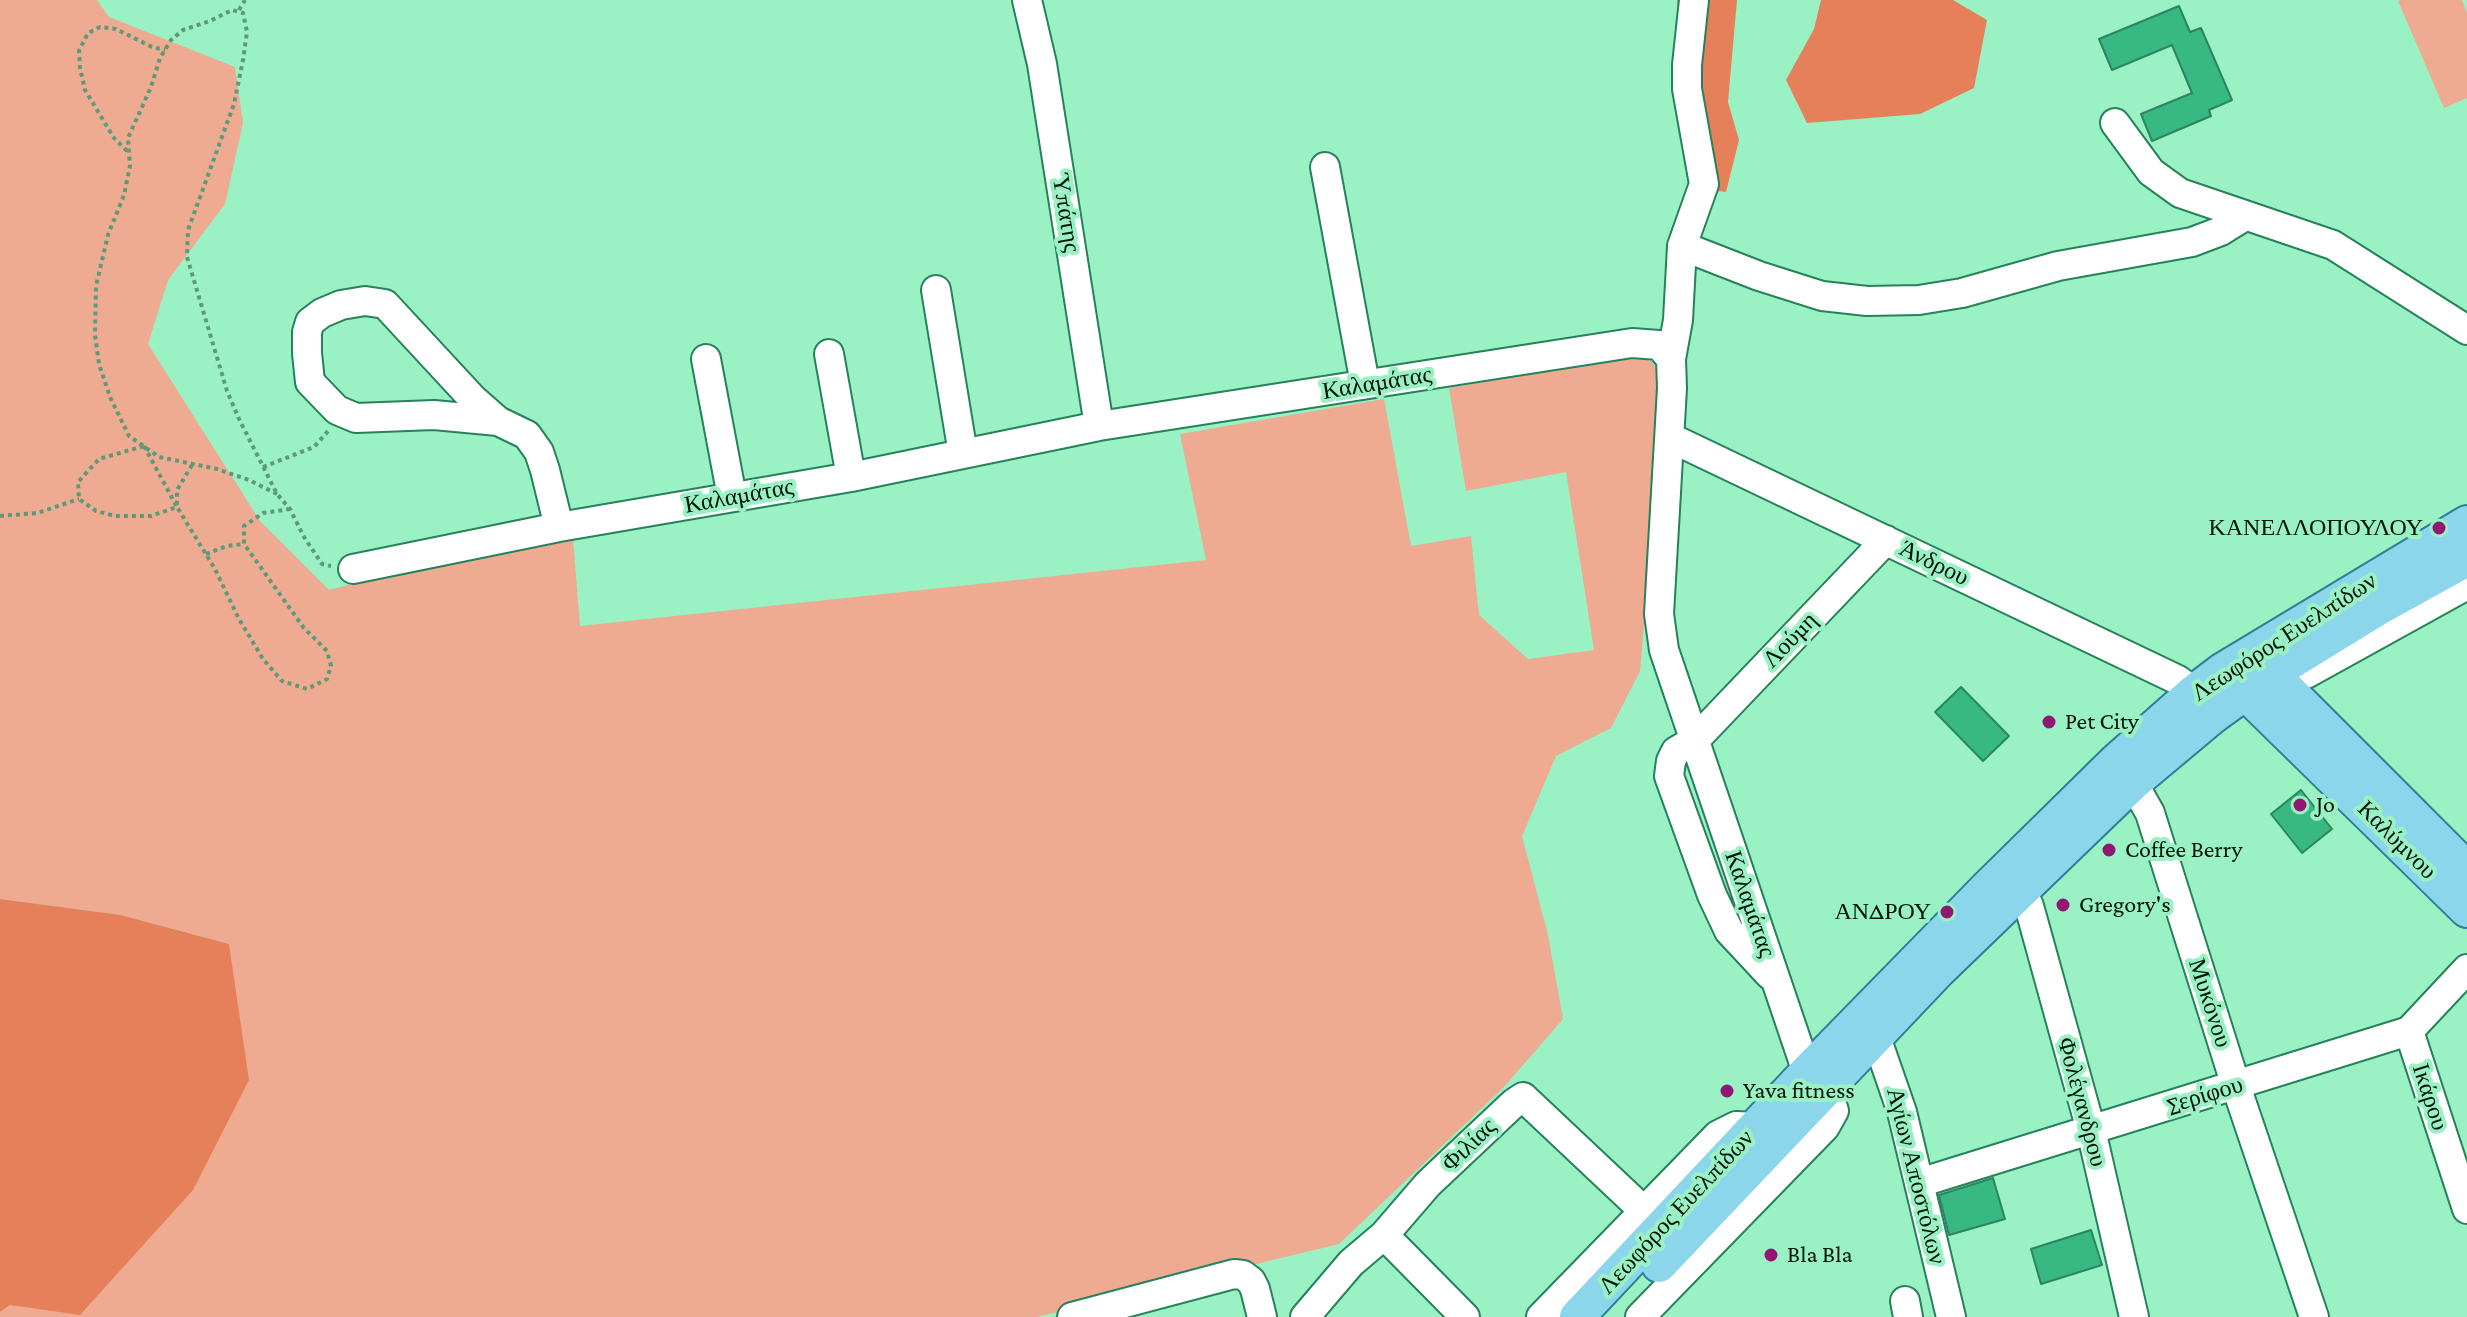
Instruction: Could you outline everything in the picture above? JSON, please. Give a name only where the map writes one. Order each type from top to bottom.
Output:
[{"type":"main road","name":"Λεωφόρος Ευελπίδων","points":[[1577,1317],[1756,1127],[1876,1037],[2021,889],[2247,672],[2467,523]]},
{"type":"main road","name":"Λεωφόρος Ευελπίδων","points":[[1609,1317],[1988,887],[2115,762],[2194,692],[2247,672],[2380,607],[2467,559]]},
{"type":"main road","name":"Καλύμνου","points":[[2247,672],[2467,869]]},
{"type":"main road","name":"Καλύμνου","points":[[2247,672],[2467,910]]},
{"type":"street","name":"Ύπάτης","points":[[1027,0],[1042,64],[1099,426]]},
{"type":"street","points":[[1671,359],[1678,320],[1682,246],[1704,184],[1687,89],[1694,0]]},
{"type":"street","points":[[2115,123],[2151,172],[2180,193],[2333,245],[2467,330]]},
{"type":"street","points":[[1325,167],[1365,384]]},
{"type":"street","points":[[1682,246],[1822,296],[1867,301],[1919,300],[1962,293],[2058,266],[2192,242],[2221,231],[2245,216]]},
{"type":"street","points":[[936,290],[963,454]]},
{"type":"street","points":[[498,421],[434,415],[356,418],[337,410],[310,382],[307,332],[310,322],[341,305],[365,301],[385,304],[452,378],[498,421],[527,435],[539,452],[559,527]]},
{"type":"street","name":"Καλαμάτας","points":[[353,569],[559,527],[851,477],[1099,426],[1632,343],[1659,345],[1671,359],[1671,438],[1660,632],[1777,983],[1817,1080],[1834,1111],[1825,1127],[1640,1317]]},
{"type":"street","points":[[829,354],[851,477]]},
{"type":"street","points":[[706,359],[732,497]]},
{"type":"street","name":"Άνδρου","points":[[1671,438],[2178,680],[2194,692]]},
{"type":"street","name":"Λούμη","points":[[1695,740],[1886,540]]},
{"type":"street","points":[[2247,672],[2306,674],[2467,585]]},
{"type":"street","name":"Μυκόνου","points":[[2133,783],[2150,813],[2236,1086],[2314,1317]]},
{"type":"street","name":"Φολέγανδρου","points":[[2021,889],[2029,906],[2091,1130],[2134,1317]]},
{"type":"street","name":"Σερίφου","points":[[1919,1183],[2409,1031],[2467,969]]},
{"type":"street","name":"Ικάρου","points":[[2409,1031],[2467,1209]]},
{"type":"street","name":"Αγίων Αποστόλων","points":[[1876,1037],[1902,1112],[1951,1317]]},
{"type":"street","name":"Φιλίας","points":[[1305,1317],[1351,1263],[1384,1235],[1428,1184],[1523,1097],[1644,1211]]},
{"type":"street","points":[[1541,1317],[1718,1135],[1736,1126],[1756,1127]]},
{"type":"street","points":[[1384,1235],[1465,1317]]},
{"type":"street","points":[[1072,1317],[1223,1275],[1243,1275],[1255,1289],[1262,1317]]},
{"type":"path","points":[[239,10],[245,0]]},
{"type":"path","points":[[277,494],[217,469],[159,457],[129,436],[110,397],[99,364],[95,335],[96,286],[108,235],[124,195],[130,166],[128,138],[165,50],[183,30],[232,10],[243,13],[247,32],[234,104],[188,230],[187,257],[227,391],[277,494],[290,509],[322,564],[353,569]]},
{"type":"path","points":[[129,153],[114,138],[85,90],[79,51],[88,33],[100,27],[116,29],[165,50]]},
{"type":"path","points":[[263,467],[314,447],[346,414]]},
{"type":"path","points":[[79,499],[78,482],[99,459],[144,446]]},
{"type":"path","points":[[144,446],[263,659],[282,681],[307,689],[327,679],[331,666],[327,651],[304,628],[244,544],[244,526],[263,513],[290,509]]},
{"type":"path","points":[[177,507],[177,490],[192,465]]},
{"type":"path","points":[[79,499],[96,511],[115,516],[151,516],[177,507]]},
{"type":"path","points":[[0,516],[37,513],[79,499]]},
{"type":"path","points":[[206,554],[244,544]]},
{"type":"shaded area","points":[[0,0],[97,0],[109,17],[235,67],[243,123],[225,204],[168,280],[148,344],[260,521],[329,590],[572,525],[580,626],[1206,560],[1180,434],[1384,399],[1411,546],[1471,536],[1479,615],[1528,659],[1594,650],[1566,472],[1466,491],[1449,388],[1639,356],[1652,362],[1660,376],[1661,425],[1640,671],[1611,728],[1556,756],[1522,836],[1548,935],[1563,1019],[1503,1088],[1339,1244],[1037,1317],[0,1317],[0,1312],[10,1305],[229,944],[121,915],[0,899]]},
{"type":"shaded area","points":[[1677,0],[1737,0],[1728,102],[1739,140],[1726,192],[1708,190],[1691,160]]},
{"type":"shaded area","points":[[1821,0],[1953,0],[1987,20],[1974,88],[1920,114],[1807,123],[1786,80],[1814,29]]},
{"type":"shaded area","points":[[2462,0],[2467,13],[2467,98],[2444,108],[2398,1]]},
{"type":"shaded area","points":[[0,899],[121,915],[229,944],[249,1080],[193,1190],[80,1315],[10,1305],[0,1312]]},
{"type":"building","points":[[2179,6],[2190,32],[2201,28],[2232,100],[2209,110],[2211,116],[2152,141],[2141,114],[2192,93],[2172,45],[2112,70],[2099,39]]},
{"type":"building","points":[[1961,687],[2009,736],[1983,761],[1935,712]]},
{"type":"building","points":[[2301,790],[2332,829],[2302,853],[2271,814]]},
{"type":"building","points":[[1993,1178],[2005,1219],[1949,1235],[1939,1195]]},
{"type":"building","points":[[2091,1230],[2102,1265],[2041,1284],[2031,1249]]},
{"type":"place","name":"ΚΑΝΕΛΛΟΠΟΥΛΟΥ","points":[[2439,528]]},
{"type":"place","name":"Pet City","points":[[2049,722]]},
{"type":"place","name":"Jo","points":[[2300,805]]},
{"type":"place","name":"Coffee Berry","points":[[2109,850]]},
{"type":"place","name":"Gregory's","points":[[2063,905]]},
{"type":"place","name":"ΑΝΔΡΟΥ","points":[[1947,912]]},
{"type":"place","name":"Yava fitness","points":[[1727,1091]]},
{"type":"place","name":"Bla Bla","points":[[1771,1255]]}]
